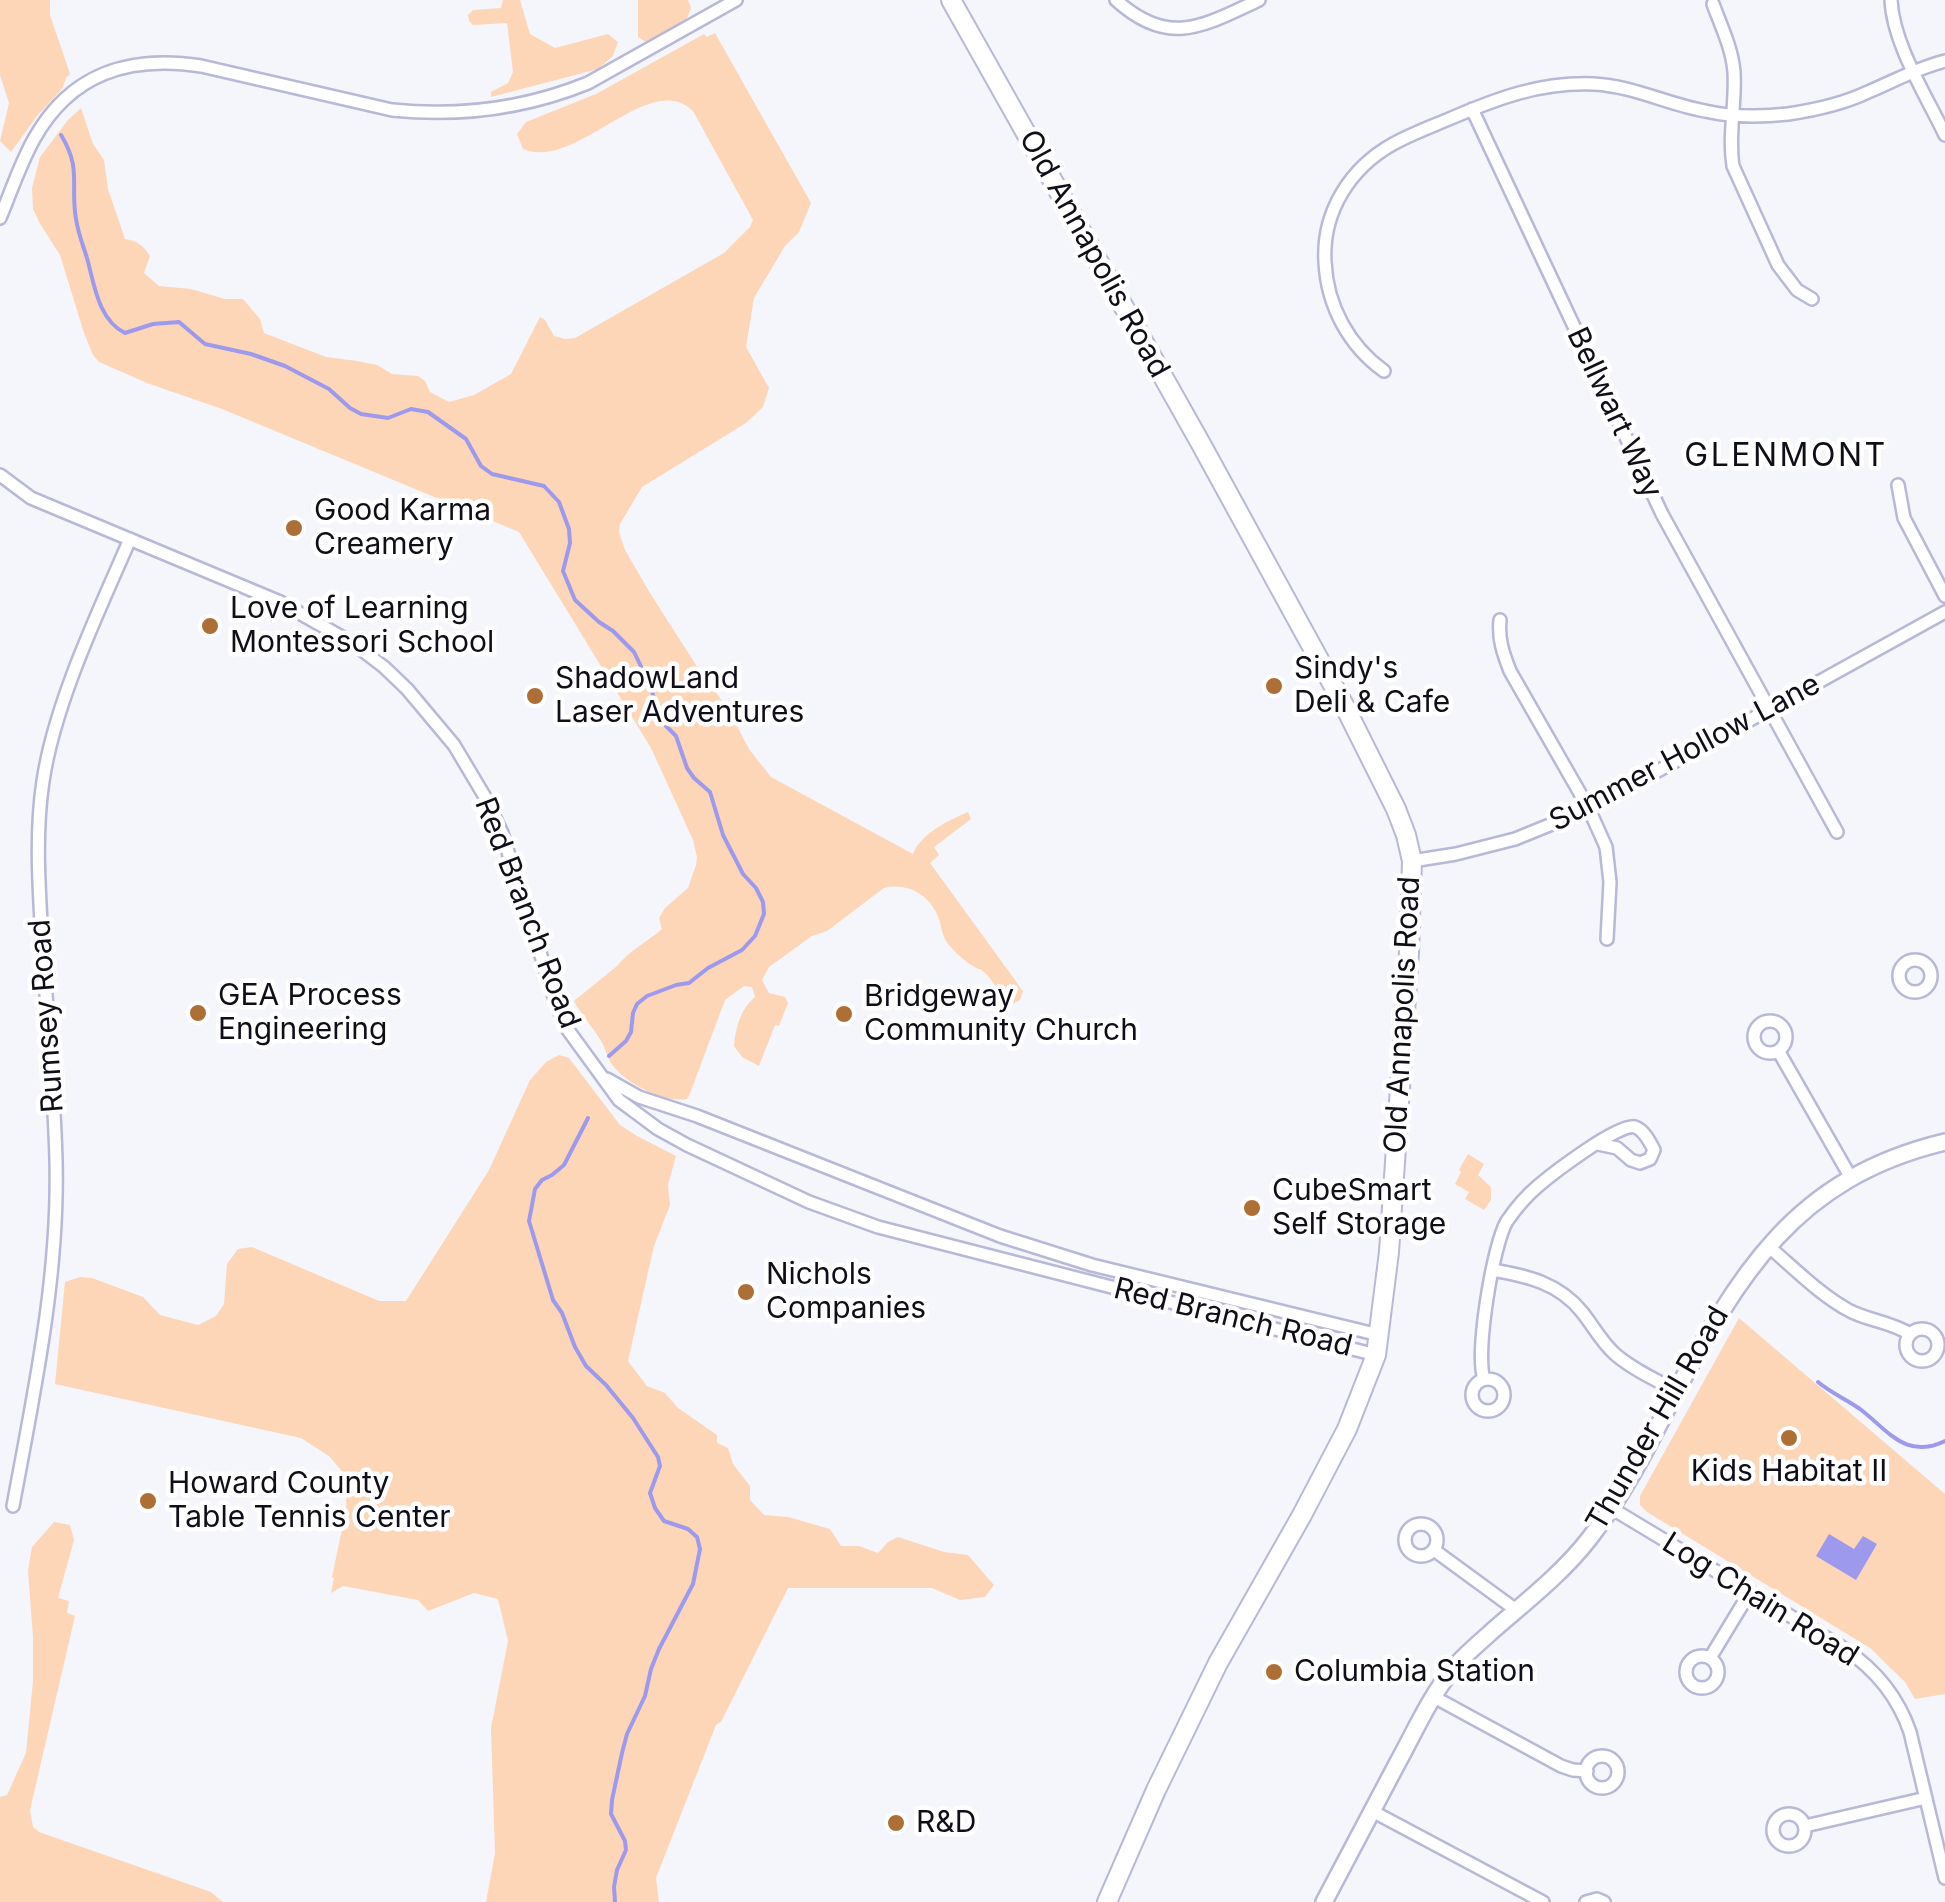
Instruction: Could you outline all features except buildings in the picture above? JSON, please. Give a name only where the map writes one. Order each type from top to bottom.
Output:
[{"type":"main road","name":"Old Annapolis Road","points":[[951,0],[1317,654],[1396,809],[1412,861],[1389,1252],[1376,1354],[1340,1442],[1218,1662],[1107,1902]]},
{"type":"street","points":[[0,218],[34,139],[57,107],[86,83],[128,66],[172,62],[201,66],[392,110],[501,110],[588,83],[736,0]]},
{"type":"street","points":[[1116,0],[1140,20],[1168,29],[1200,26],[1259,0]]},
{"type":"street","points":[[1891,0],[1894,24],[1945,134]]},
{"type":"street","points":[[1713,4],[1734,68],[1732,166],[1786,278],[1812,299]]},
{"type":"street","points":[[1384,371],[1368,360],[1345,329],[1330,295],[1324,256],[1330,218],[1350,181],[1396,142],[1520,91],[1598,84],[1626,88],[1704,111],[1784,114],[1839,104],[1914,70],[1945,61]]},
{"type":"street","name":"Bellwart Way","points":[[1472,109],[1662,514],[1838,832]]},
{"type":"street","name":"Red Branch Road","points":[[0,476],[31,498],[280,602],[333,631],[408,689],[454,745],[502,833],[556,1006],[568,1030],[619,1100],[658,1130],[809,1202],[878,1227],[1376,1354]]},
{"type":"street","points":[[1898,485],[1904,518],[1945,596]]},
{"type":"street","name":"Rumsey Road","points":[[12,1506],[41,1358],[56,1208],[38,886],[43,779],[73,676],[130,539]]},
{"type":"street","name":"Summer Hollow Lane","points":[[1412,861],[1515,839],[1589,809],[1945,612]]},
{"type":"street","points":[[1500,620],[1502,652],[1510,670],[1606,846],[1607,939]]},
{"type":"street","points":[[1931,974],[1945,975]]},
{"type":"street","points":[[1778,1052],[1851,1178]]},
{"type":"street","name":"Red Branch Road","points":[[601,1076],[639,1097],[697,1116],[1000,1236],[1092,1265],[1379,1335]]},
{"type":"street","points":[[1484,1379],[1480,1359],[1492,1270],[1500,1237],[1516,1209],[1554,1172],[1624,1127],[1642,1132],[1654,1150],[1650,1160],[1640,1164],[1617,1148],[1598,1144]]},
{"type":"street","name":"Thunder Hill Road","points":[[1324,1902],[1452,1670],[1566,1564],[1611,1508],[1732,1292],[1768,1246],[1805,1210],[1851,1178],[1884,1162],[1945,1142]]},
{"type":"street","points":[[1768,1246],[1838,1304],[1910,1334]]},
{"type":"street","points":[[1492,1270],[1527,1276],[1558,1290],[1630,1366],[1677,1390]]},
{"type":"street","name":"Log Chain Road","points":[[1611,1508],[1858,1657],[1886,1685],[1904,1714],[1945,1878]]},
{"type":"street","points":[[1434,1550],[1516,1610]]},
{"type":"street","points":[[1710,1658],[1750,1592]]},
{"type":"street","points":[[1434,1697],[1561,1766],[1586,1771]]},
{"type":"street","points":[[1805,1826],[1926,1798]]},
{"type":"street","points":[[1372,1811],[1543,1902]]},
{"type":"street","points":[[1586,1902],[1604,1902]]},
{"type":"shaded area","points":[[0,0],[50,0],[50,15],[70,74],[11,152],[0,141],[9,103],[0,75]]},
{"type":"shaded area","points":[[503,0],[520,0],[530,34],[555,48],[608,34],[618,42],[613,56],[598,69],[491,97],[491,92],[508,83],[513,72],[507,23],[473,25],[468,15],[473,10],[501,8]]},
{"type":"shaded area","points":[[638,0],[688,0],[691,8],[686,21],[646,42],[638,37]]},
{"type":"shaded area","points":[[715,33],[811,203],[799,232],[785,246],[754,298],[746,347],[769,388],[763,407],[746,423],[642,487],[619,532],[650,593],[771,777],[913,854],[928,834],[968,812],[971,819],[934,847],[939,855],[930,863],[1023,991],[1020,1000],[1012,1004],[984,972],[966,962],[948,944],[928,901],[908,888],[884,888],[827,931],[812,936],[769,967],[762,980],[769,993],[785,997],[788,1003],[759,1066],[742,1057],[734,1046],[740,1019],[755,997],[752,987],[744,986],[725,1000],[689,1096],[678,1099],[645,1090],[625,1078],[611,1063],[574,1001],[662,929],[659,918],[665,908],[688,888],[697,857],[693,840],[651,748],[519,532],[99,362],[84,333],[60,255],[33,209],[32,188],[40,157],[81,108],[93,144],[104,160],[108,189],[125,239],[139,244],[150,256],[144,273],[159,286],[243,299],[260,319],[264,333],[326,357],[377,365],[392,374],[418,376],[430,392],[449,402],[474,395],[511,374],[540,317],[554,336],[575,338],[724,253],[750,227],[753,220],[693,111],[675,101],[655,102],[634,110],[566,147],[544,152],[523,149],[517,134],[526,122],[596,94],[704,34],[707,37]]},
{"type":"shaded area","points":[[559,1055],[569,1058],[620,1125],[676,1156],[668,1185],[670,1205],[654,1246],[628,1361],[647,1386],[665,1393],[678,1408],[717,1435],[717,1443],[728,1448],[733,1464],[750,1486],[750,1500],[764,1515],[788,1517],[830,1529],[841,1546],[859,1546],[878,1553],[898,1537],[944,1552],[968,1555],[994,1585],[985,1597],[960,1600],[932,1588],[788,1588],[721,1722],[716,1725],[656,1878],[659,1902],[486,1902],[495,1853],[491,1728],[508,1641],[498,1599],[474,1593],[428,1611],[418,1600],[343,1586],[331,1593],[346,1510],[347,1477],[329,1456],[301,1438],[55,1384],[65,1282],[80,1277],[143,1297],[160,1315],[198,1325],[216,1316],[224,1304],[227,1264],[238,1249],[252,1247],[379,1301],[406,1301],[489,1170],[530,1080],[546,1062]]},
{"type":"shaded area","points":[[1468,1154],[1484,1164],[1478,1175],[1491,1187],[1491,1200],[1484,1210],[1465,1199],[1469,1192],[1455,1184]]},
{"type":"shaded area","points":[[1739,1318],[1945,1494],[1945,1694],[1915,1699],[1905,1682],[1870,1648],[1640,1505],[1640,1496]]},
{"type":"shaded area","points":[[54,1522],[70,1525],[74,1540],[58,1598],[69,1601],[67,1613],[75,1616],[30,1810],[33,1827],[211,1892],[223,1902],[0,1902],[0,1797],[7,1795],[26,1753],[33,1681],[28,1570],[32,1547]]},
{"type":"shaded area","points":[[1829,1534],[1854,1549],[1863,1536],[1877,1544],[1856,1580],[1816,1556]]},
{"type":"waterway","points":[[61,135],[73,167],[77,224],[95,289],[103,310],[116,327],[125,333],[153,324],[179,322],[205,344],[285,366],[329,389],[361,414],[388,418],[411,409],[428,412],[466,439],[481,466],[492,474],[544,486],[559,502],[570,543],[563,571],[575,600],[634,652],[661,721],[676,736],[687,768],[710,792],[723,835],[763,902],[764,914],[755,936],[742,950],[689,983],[647,996],[637,1004],[626,1041],[609,1056]]},
{"type":"waterway","points":[[588,1118],[564,1165],[535,1189],[529,1221],[553,1300],[575,1347],[586,1366],[633,1418],[658,1457],[660,1466],[650,1493],[655,1508],[664,1521],[688,1529],[697,1537],[700,1549],[693,1584],[659,1649],[622,1753],[611,1814],[626,1850],[617,1870],[615,1902]]},
{"type":"waterway","points":[[1818,1382],[1908,1445],[1931,1446],[1945,1441]]},
{"type":"place","name":"Good Karma Creamery","points":[[294,528]]},
{"type":"place","name":"Love of Learning Montessori School","points":[[210,626]]},
{"type":"place","name":"Sindy's Deli & Cafe","points":[[1274,686]]},
{"type":"place","name":"ShadowLand Laser Adventures","points":[[535,696]]},
{"type":"place","name":"GEA Process Engineering","points":[[198,1013]]},
{"type":"place","name":"Bridgeway Community Church","points":[[844,1014]]},
{"type":"place","name":"CubeSmart Self Storage","points":[[1252,1208]]},
{"type":"place","name":"Nichols Companies","points":[[746,1292]]},
{"type":"place","name":"Kids Habitat II","points":[[1789,1438]]},
{"type":"place","name":"Howard County Table Tennis Center","points":[[148,1501]]},
{"type":"place","name":"Columbia Station","points":[[1274,1672]]},
{"type":"place","name":"R&D","points":[[896,1823]]},
{"type":"district","name":"GLENMONT","points":[[1786,456]]}]
